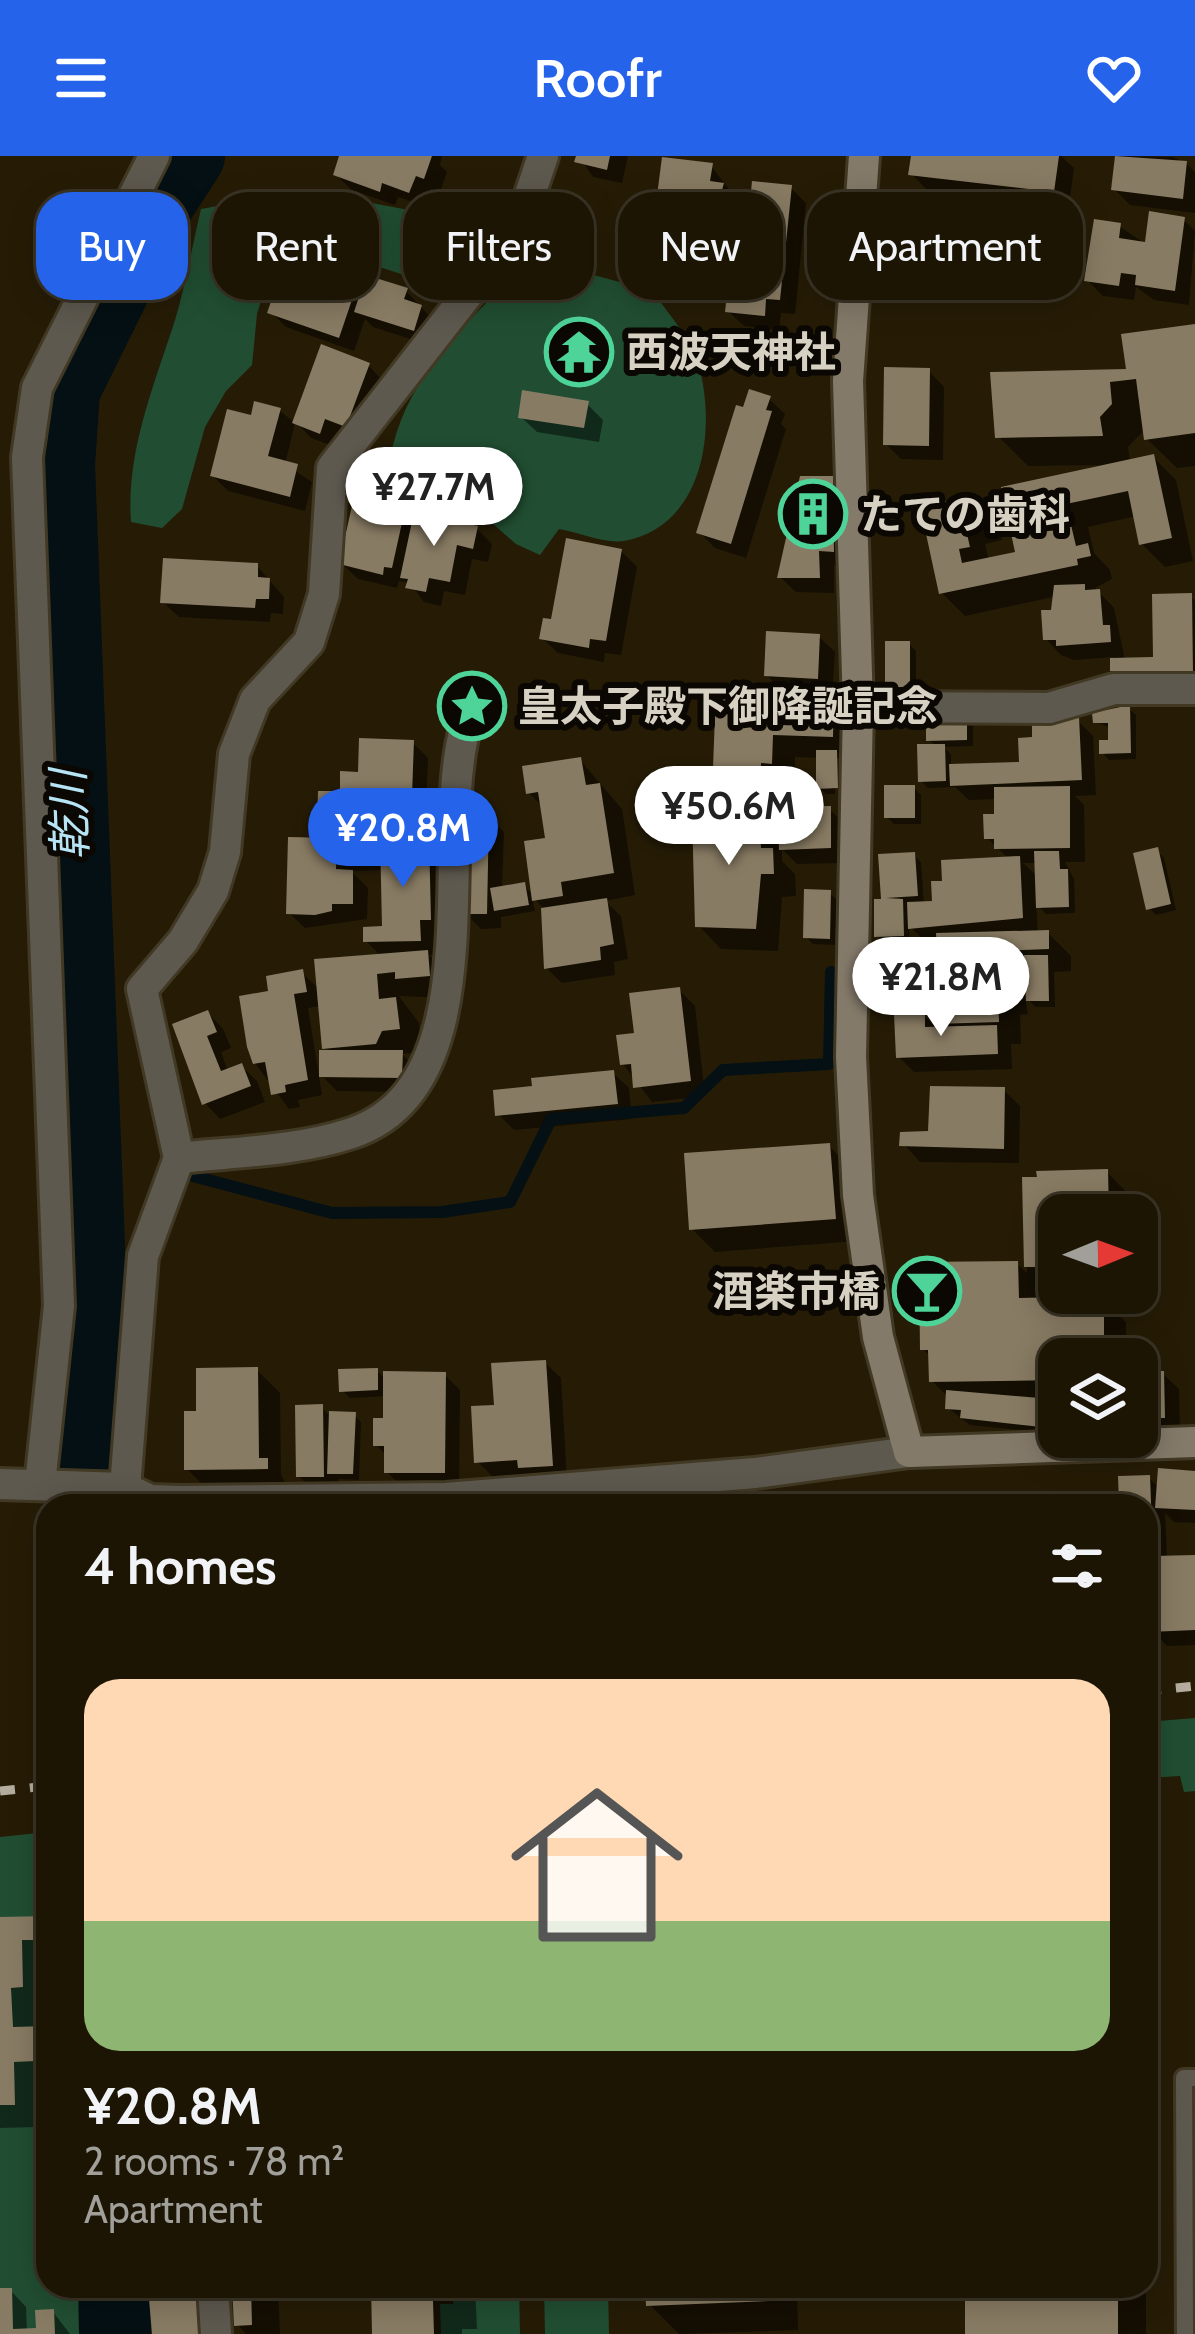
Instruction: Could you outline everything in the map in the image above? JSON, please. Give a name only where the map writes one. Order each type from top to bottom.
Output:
[{"type":"street","points":[[40,1485],[59,1306],[27,457],[37,388],[154,156]]},
{"type":"street","points":[[125,1488],[143,1256],[178,1158],[142,988],[183,940],[213,891],[225,852],[234,754],[255,700],[309,642],[324,594],[332,468],[518,230],[543,156]]},
{"type":"street","points":[[864,156],[848,382],[858,707],[851,1057],[858,1195],[878,1337],[909,1452]]},
{"type":"street","points":[[858,707],[1049,708],[1114,688],[1195,689]]},
{"type":"street","points":[[178,1158],[352,1133],[383,1118],[416,1083],[430,1054],[454,935],[454,788],[465,729]]},
{"type":"street","points":[[495,1494],[755,1473],[909,1452],[1195,1442]]},
{"type":"street","points":[[0,1484],[125,1488],[138,1494]]},
{"type":"street","points":[[214,2298],[216,2334]]},
{"type":"lane","points":[[1184,2334],[1184,2078],[1195,2078]]},
{"type":"green space","points":[[379,204],[403,209],[403,275],[379,267]]},
{"type":"green space","points":[[212,207],[212,300],[261,300],[252,365],[226,391],[205,427],[182,509],[162,528],[131,522],[133,470],[180,300],[188,300],[188,266],[201,209]]},
{"type":"green space","points":[[594,275],[618,282],[618,300],[659,300],[695,354],[706,416],[698,470],[672,516],[651,532],[624,541],[559,529],[540,555],[516,544],[461,496],[414,488],[390,460],[397,432],[420,382],[490,300],[594,300]]},
{"type":"green space","points":[[1195,1718],[1195,1791],[1184,1792],[1180,1776],[1158,1777],[1158,1721]]},
{"type":"green space","points":[[36,1833],[36,2298],[89,2298],[90,2334],[0,2334],[0,1837]]},
{"type":"green space","points":[[453,2298],[519,2298],[520,2334],[441,2334],[440,2304],[453,2304]]},
{"type":"green space","points":[[544,2298],[608,2298],[609,2334],[545,2334]]},
{"type":"building","points":[[339,156],[432,156],[424,179],[416,176],[409,192],[382,183],[380,192],[333,175]]},
{"type":"building","points":[[576,156],[610,156],[607,170],[574,162]]},
{"type":"building","points":[[911,156],[1059,156],[1054,192],[908,175]]},
{"type":"building","points":[[1115,156],[1187,161],[1183,199],[1111,190]]},
{"type":"building","points":[[662,157],[713,163],[710,181],[724,183],[721,192],[657,192]]},
{"type":"building","points":[[752,181],[792,185],[783,271],[783,192],[751,192]]},
{"type":"building","points":[[1149,211],[1185,217],[1175,291],[1135,285],[1136,275],[1121,273],[1119,286],[1084,281],[1094,219],[1121,223],[1119,238],[1145,242]]},
{"type":"building","points":[[379,279],[403,286],[403,300],[422,305],[414,331],[354,312],[358,300],[379,300]]},
{"type":"building","points":[[272,300],[352,300],[339,338],[267,313]]},
{"type":"building","points":[[726,300],[766,300],[765,316],[725,312]]},
{"type":"building","points":[[1195,324],[1195,433],[1144,440],[1136,379],[1110,382],[1112,404],[1100,417],[1103,436],[995,438],[990,372],[1126,369],[1121,334]]},
{"type":"building","points":[[321,344],[370,363],[346,427],[325,419],[320,434],[292,423]]},
{"type":"building","points":[[884,367],[930,368],[929,446],[883,445]]},
{"type":"building","points":[[749,389],[771,396],[766,410],[772,411],[731,544],[696,533],[736,405],[743,407]]},
{"type":"building","points":[[522,390],[589,401],[584,428],[518,418]]},
{"type":"building","points":[[254,401],[281,408],[268,456],[298,464],[290,497],[210,476],[227,409],[251,415]]},
{"type":"building","points":[[1154,454],[1172,538],[1139,545],[1128,491],[1066,504],[1076,546],[1088,543],[1091,556],[1077,559],[1078,565],[939,594],[920,506],[977,495],[981,517],[964,521],[970,547],[959,549],[962,563],[1015,552],[1001,487]]},
{"type":"building","name":"たての歯科","points":[[800,476],[833,476],[834,552],[819,551],[820,578],[777,578]]},
{"type":"building","points":[[358,479],[409,491],[392,568],[384,567],[383,575],[339,564]]},
{"type":"building","points":[[414,512],[478,526],[473,549],[457,545],[450,582],[429,578],[426,592],[405,588],[408,579],[400,578]]},
{"type":"building","points":[[566,538],[622,549],[606,641],[590,639],[589,648],[539,639],[543,618],[551,619]]},
{"type":"building","points":[[163,558],[258,563],[258,577],[270,578],[269,599],[256,599],[255,608],[160,603]]},
{"type":"building","points":[[1085,584],[1085,590],[1100,589],[1103,625],[1110,625],[1111,642],[1056,646],[1056,640],[1043,640],[1041,610],[1051,610],[1054,585]]},
{"type":"building","points":[[1192,593],[1193,674],[1110,671],[1110,658],[1153,657],[1152,594]]},
{"type":"building","points":[[766,631],[820,634],[818,679],[764,676]]},
{"type":"building","points":[[885,641],[910,641],[910,687],[885,687]]},
{"type":"building","points":[[716,689],[834,694],[833,737],[773,735],[772,764],[761,763],[760,796],[712,794]]},
{"type":"building","points":[[1130,705],[1131,753],[1099,754],[1099,740],[1108,740],[1108,723],[1093,723],[1092,713]]},
{"type":"building","points":[[967,715],[967,740],[926,741],[926,716]]},
{"type":"building","points":[[1079,717],[1082,780],[950,786],[949,764],[1019,762],[1018,738],[1032,737],[1032,719]]},
{"type":"building","points":[[359,738],[414,740],[412,796],[406,796],[399,830],[317,828],[318,791],[340,791],[340,771],[358,772]]},
{"type":"building","points":[[917,744],[945,744],[946,781],[918,782]]},
{"type":"building","points":[[816,750],[837,750],[838,788],[816,789]]},
{"type":"building","points":[[581,757],[586,785],[600,783],[614,873],[561,882],[563,896],[532,901],[524,841],[545,838],[538,792],[526,794],[522,766]]},
{"type":"building","points":[[884,785],[915,785],[915,818],[884,818]]},
{"type":"building","points":[[1070,786],[1070,848],[994,849],[994,839],[984,839],[983,814],[994,814],[994,787]]},
{"type":"building","points":[[831,806],[831,848],[779,850],[777,807]]},
{"type":"building","points":[[759,807],[761,848],[773,848],[774,874],[761,874],[756,929],[695,927],[692,814]]},
{"type":"building","points":[[460,814],[489,814],[487,914],[462,914]]},
{"type":"building","points":[[429,836],[431,920],[420,920],[421,941],[363,942],[363,927],[382,926],[380,837]]},
{"type":"building","points":[[288,837],[337,838],[336,869],[353,870],[353,904],[332,904],[332,911],[315,915],[286,914]]},
{"type":"building","points":[[374,838],[374,864],[341,865],[341,839]]},
{"type":"building","points":[[1158,847],[1171,904],[1146,910],[1133,853]]},
{"type":"building","points":[[1034,851],[1059,851],[1060,869],[1068,869],[1069,907],[1036,908]]},
{"type":"building","points":[[915,852],[918,896],[886,898],[903,899],[904,936],[874,937],[874,899],[881,899],[878,854]]},
{"type":"building","points":[[1020,856],[1023,918],[908,929],[907,902],[932,901],[931,881],[942,881],[941,860]]},
{"type":"building","points":[[525,882],[529,905],[494,911],[490,888]]},
{"type":"building","points":[[804,889],[831,890],[830,939],[803,938]]},
{"type":"building","points":[[607,898],[614,944],[600,947],[601,960],[544,969],[541,908]]},
{"type":"building","points":[[1049,930],[1049,949],[999,951],[1007,992],[998,993],[999,1022],[934,1024],[934,1003],[922,1003],[921,976],[938,975],[936,933]]},
{"type":"building","points":[[428,950],[430,976],[395,979],[395,972],[377,974],[379,999],[396,997],[400,1029],[382,1031],[376,1044],[322,1049],[314,959]]},
{"type":"building","points":[[1024,955],[1048,955],[1049,1001],[1026,1001]]},
{"type":"building","points":[[303,969],[307,992],[294,994],[308,1080],[285,1085],[286,1092],[271,1095],[265,1062],[253,1064],[247,1047],[239,996],[268,991],[266,976]]},
{"type":"building","points":[[680,987],[691,1081],[633,1088],[631,1064],[620,1065],[616,1035],[634,1033],[629,993]]},
{"type":"building","points":[[208,1010],[217,1032],[207,1036],[221,1071],[242,1063],[251,1086],[202,1105],[172,1024]]},
{"type":"building","points":[[925,1012],[925,1027],[997,1025],[998,1054],[896,1058],[894,1014]]},
{"type":"building","points":[[319,1050],[403,1050],[402,1078],[319,1077]]},
{"type":"building","points":[[614,1070],[618,1104],[495,1116],[493,1090],[532,1086],[531,1078]]},
{"type":"building","points":[[930,1086],[1005,1087],[1004,1149],[899,1146],[900,1132],[928,1131]]},
{"type":"building","points":[[830,1143],[836,1219],[689,1230],[684,1153]]},
{"type":"building","points":[[1108,1169],[1109,1194],[1038,1194],[1038,1267],[1024,1267],[1022,1177],[1037,1177],[1036,1171]]},
{"type":"building","points":[[1018,1261],[1019,1298],[1038,1298],[1038,1314],[1104,1314],[1104,1338],[1038,1338],[1038,1380],[929,1382],[928,1350],[920,1350],[919,1262]]},
{"type":"building","points":[[546,1360],[553,1466],[518,1468],[517,1460],[474,1463],[471,1406],[494,1405],[491,1363]]},
{"type":"building","points":[[258,1367],[259,1458],[268,1458],[268,1469],[184,1470],[184,1411],[196,1411],[196,1368]]},
{"type":"building","points":[[378,1368],[378,1390],[339,1392],[338,1369]]},
{"type":"building","points":[[383,1371],[446,1372],[445,1473],[384,1473],[384,1446],[373,1446],[373,1418],[383,1418]]},
{"type":"building","points":[[1158,1371],[1164,1371],[1165,1418],[1158,1418]]},
{"type":"building","points":[[946,1390],[1038,1398],[1038,1427],[960,1418],[961,1410],[945,1409]]},
{"type":"building","points":[[323,1404],[324,1477],[296,1477],[295,1405]]},
{"type":"building","points":[[329,1411],[356,1412],[353,1474],[327,1474]]},
{"type":"building","points":[[1158,1468],[1195,1471],[1195,1510],[1158,1508]]},
{"type":"building","points":[[1150,1475],[1151,1494],[1119,1494],[1118,1476]]},
{"type":"building","points":[[1195,1555],[1195,1630],[1158,1632],[1158,1556]]},
{"type":"building","points":[[36,1916],[36,1940],[22,1940],[23,1987],[11,1988],[13,2027],[36,2026],[36,2061],[14,2062],[15,2105],[0,2105],[0,1917]]},
{"type":"building","points":[[0,2288],[12,2288],[13,2329],[36,2328],[35,2310],[54,2309],[55,2334],[0,2334]]},
{"type":"building","points":[[198,2298],[198,2334],[152,2334],[149,2299]]},
{"type":"building","points":[[233,2298],[251,2298],[252,2325],[234,2326]]},
{"type":"building","points":[[371,2298],[448,2298],[433,2301],[434,2334],[372,2334]]},
{"type":"building","points":[[646,2298],[770,2301],[646,2306]]},
{"type":"building","points":[[965,2298],[1118,2298],[1118,2334],[965,2334]]},
{"type":"waterway","name":"乾川","points":[[91,1494],[89,1246],[59,465],[64,390],[150,216],[189,156]]},
{"type":"waterway","points":[[193,1176],[332,1213],[442,1212],[510,1202],[551,1119],[684,1108],[723,1070],[829,1064],[831,972]]},
{"type":"waterway","name":"乾川","points":[[114,2298],[115,2334]]},
{"type":"railway","points":[[1158,1690],[1195,1686]]},
{"type":"railway","points":[[0,1791],[36,1787]]},
{"type":"place","name":"西波天神社","points":[[579,352]]},
{"type":"place","name":"たての歯科","points":[[813,514]]},
{"type":"place","name":"皇太子殿下御降誕記念","points":[[472,706]]},
{"type":"place","name":"酒楽市橋","points":[[927,1291]]}]
